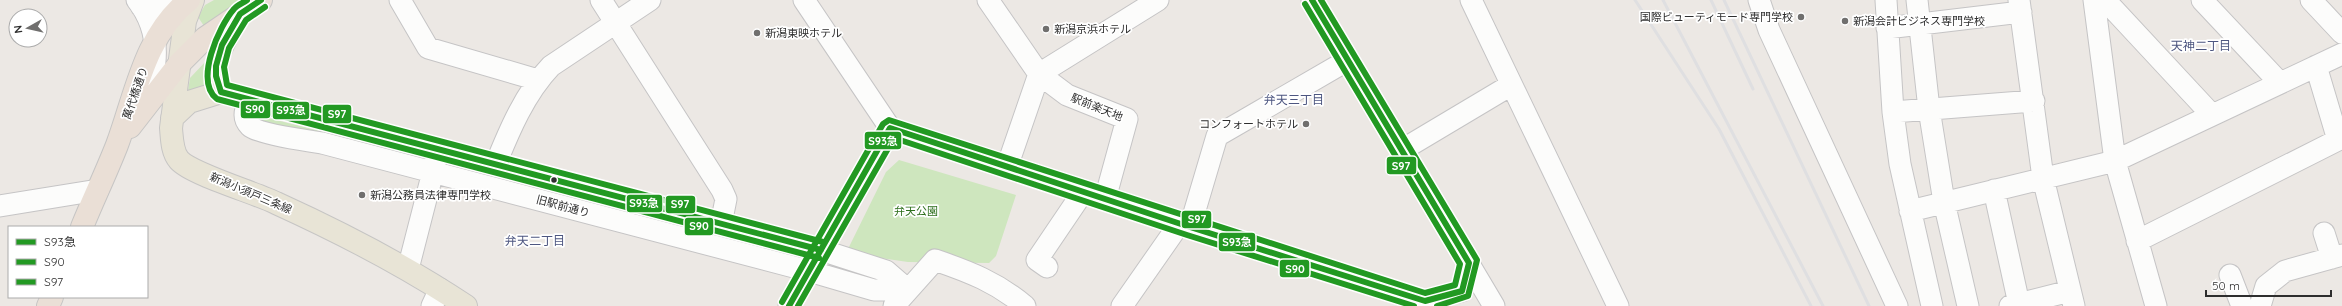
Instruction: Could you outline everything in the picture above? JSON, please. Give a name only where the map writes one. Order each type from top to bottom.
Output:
[{"type":"highway","name":"萬代橋通り","points":[[82,226],[117,146],[142,69],[155,40],[161,29],[177,9],[189,0]]},
{"type":"highway","name":"萬代橋通り","points":[[117,146],[143,108],[179,64],[205,38],[261,0]]},
{"type":"highway","points":[[221,92],[216,76],[218,57],[240,14]]},
{"type":"main road","name":"新潟小須戸三条線","points":[[193,0],[186,20],[171,128],[175,153],[186,166],[274,202],[408,270],[436,297],[466,306]]},
{"type":"main road","points":[[172,118],[189,102],[221,92]]},
{"type":"street","points":[[139,3],[159,7],[183,0]]},
{"type":"street","points":[[400,0],[428,48],[538,80]]},
{"type":"street","points":[[601,0],[722,190],[726,198],[721,224]]},
{"type":"street","points":[[505,191],[503,168],[538,80],[551,66],[650,0]]},
{"type":"street","points":[[804,0],[890,128],[1185,225],[1397,299],[1432,303],[1462,291],[1469,263]]},
{"type":"street","points":[[988,0],[1039,74]]},
{"type":"street","points":[[1312,0],[1494,306]]},
{"type":"street","points":[[1471,0],[1618,306]]},
{"type":"street","points":[[1759,0],[1769,30],[1897,306]]},
{"type":"street","points":[[1886,0],[1893,112],[1910,211],[1932,306]]},
{"type":"street","points":[[1917,0],[1929,109],[1944,202],[1968,306]]},
{"type":"street","points":[[2094,0],[2115,161],[2156,306]]},
{"type":"street","points":[[2105,0],[2212,115]]},
{"type":"street","points":[[2202,0],[2280,83]]},
{"type":"street","points":[[2311,0],[2342,33]]},
{"type":"street","points":[[1007,166],[1039,74],[1150,2]]},
{"type":"street","points":[[139,3],[152,24],[155,40],[152,83],[143,108]]},
{"type":"street","points":[[139,3],[145,35],[142,69]]},
{"type":"street","points":[[1887,28],[1919,25],[2020,6],[2034,101],[2043,178],[2072,298],[2014,305],[1994,190]]},
{"type":"street","points":[[1910,211],[2115,161],[2342,54]]},
{"type":"street","points":[[1122,306],[1185,225],[1217,136],[1348,60]]},
{"type":"street","points":[[2137,241],[2338,140],[2316,66]]},
{"type":"street","name":"駅前楽天地","points":[[1039,74],[1067,95],[1127,119],[1105,199]]},
{"type":"street","points":[[1402,150],[1511,86]]},
{"type":"street","points":[[221,92],[503,168],[821,250],[886,270],[908,290]]},
{"type":"street","points":[[1893,112],[2034,101]]},
{"type":"street","name":"旧駅前通り","points":[[256,102],[250,104],[246,109],[245,116],[250,126],[256,130],[322,143],[809,271],[874,290],[908,290]]},
{"type":"street","points":[[789,306],[890,128]]},
{"type":"street","points":[[408,270],[439,151]]},
{"type":"street","points":[[0,206],[98,190]]},
{"type":"street","points":[[1047,267],[1037,260],[1083,192]]},
{"type":"street","points":[[2260,306],[2266,286],[2285,271],[2337,257],[2324,233]]},
{"type":"street","points":[[894,306],[935,260],[971,272],[1005,289],[1025,306]]},
{"type":"street","points":[[2230,275],[2242,306]]},
{"type":"green space","points":[[214,0],[241,0],[204,26],[198,17],[205,5]]},
{"type":"green space","points":[[207,60],[211,89],[187,97],[190,78]]},
{"type":"green space","points":[[256,115],[324,132],[326,135],[324,137],[255,120],[254,117]]},
{"type":"green space","points":[[349,138],[423,158],[424,161],[346,140]]},
{"type":"green space","name":"弁天公園","points":[[899,160],[1016,195],[996,256],[989,263],[908,262],[846,253],[886,172]]},
{"type":"green space","points":[[689,228],[779,251],[777,256],[687,230]]},
{"type":"railway","points":[[1635,0],[1719,129],[1811,306]]},
{"type":"railway","points":[[1663,0],[1823,306]]},
{"type":"railway","points":[[1711,0],[1753,89]]},
{"type":"railway","points":[[1724,0],[1869,306]]},
{"type":"transit line","name":"S90","points":[[247,0],[238,5],[228,17],[216,40],[211,54],[208,67],[208,80],[211,91],[217,99],[819,258]]},
{"type":"transit line","name":"S93急","points":[[261,0],[240,14],[222,45],[216,66],[216,76],[221,92],[821,250]]},
{"type":"transit line","name":"S93急","points":[[789,306],[890,128],[1190,227],[1425,301],[1462,291],[1469,263],[1312,0]]},
{"type":"transit line","name":"S90","points":[[1321,0],[1477,260],[1468,296],[1437,306]]},
{"type":"transit line","name":"S97","points":[[782,302],[883,124],[889,120],[1425,293],[1455,285],[1460,264],[1305,4]]},
{"type":"transit line","name":"S97","points":[[265,7],[246,20],[229,48],[224,67],[227,85],[823,242]]},
{"type":"transit line","name":"S90","points":[[798,306],[894,138],[1187,235],[1414,306]]},
{"type":"place","name":"国際ビューティモード専門学校","points":[[1801,17]]},
{"type":"place","name":"新潟会計ビジネス専門学校","points":[[1845,21]]},
{"type":"place","name":"新潟京浜ホテル","points":[[1046,29]]},
{"type":"place","name":"新潟東映ホテル","points":[[757,33]]},
{"type":"place","name":"コンフォートホテル","points":[[1306,124]]},
{"type":"place","name":"新潟公務員法律専門学校","points":[[362,195]]},
{"type":"district","name":"天神二丁目","points":[[2201,46]]},
{"type":"district","name":"弁天三丁目","points":[[1294,100]]},
{"type":"district","name":"弁天二丁目","points":[[535,241]]}]
